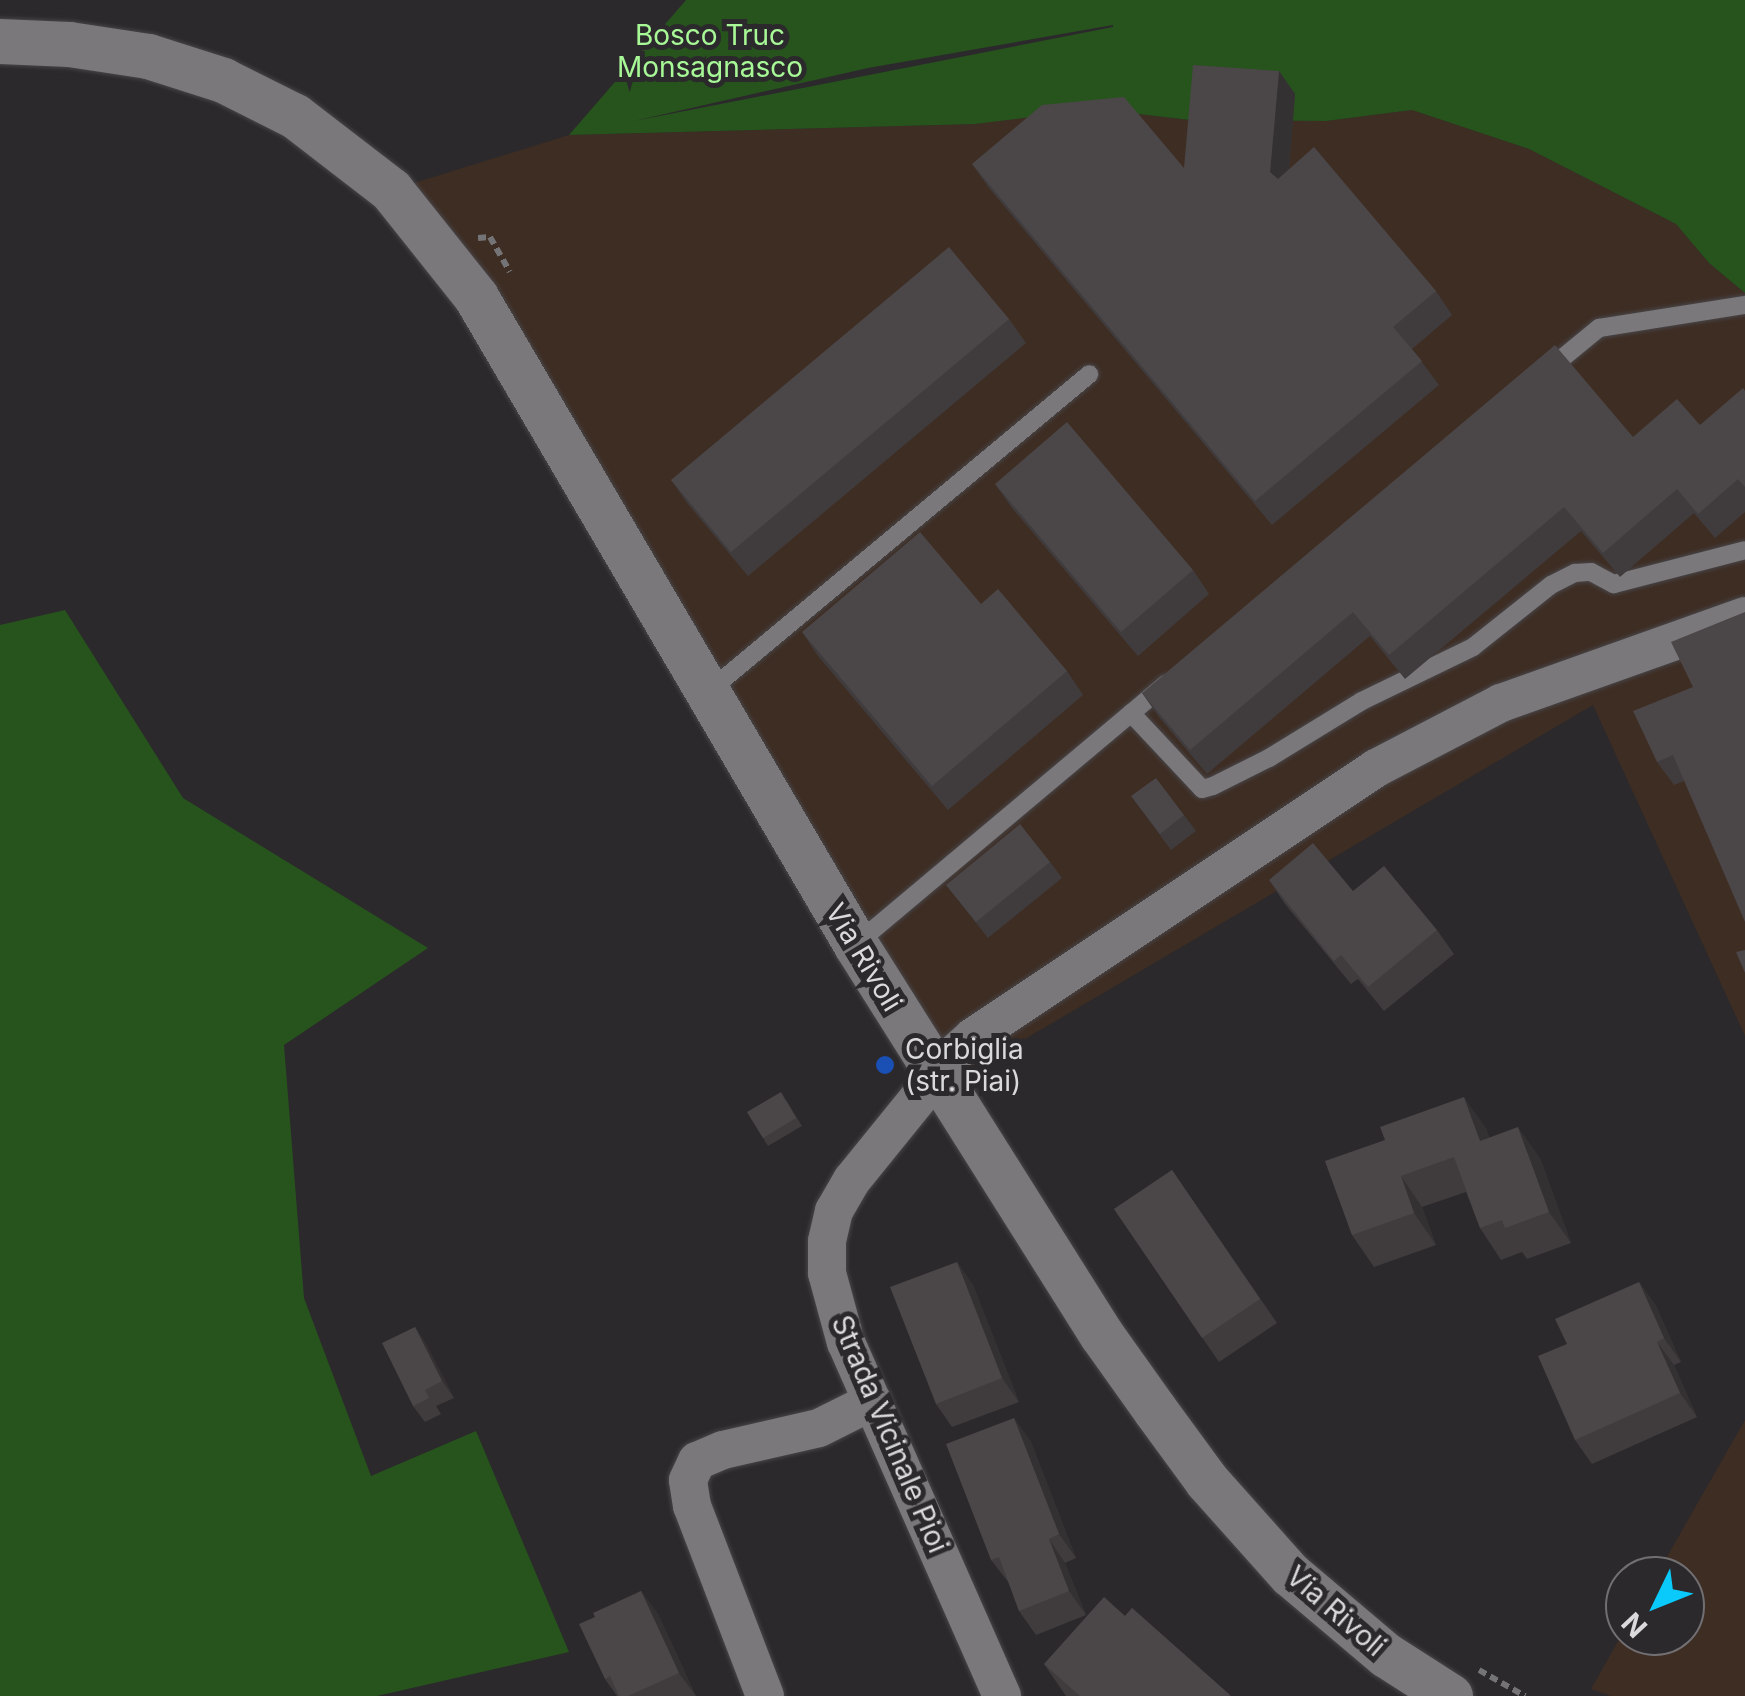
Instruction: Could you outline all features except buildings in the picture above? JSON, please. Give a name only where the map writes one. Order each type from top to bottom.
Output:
[{"type":"street","name":"Via Rivoli","points":[[0,41],[69,44],[148,56],[222,80],[295,116],[350,154],[391,190],[437,242],[476,297],[856,944],[1101,1334],[1207,1481],[1290,1574],[1386,1655],[1457,1678]]},
{"type":"street","name":"Strada Vicinale Pioi","points":[[1002,1696],[846,1343],[827,1273],[827,1241],[834,1212],[852,1180],[974,1037],[1376,768],[1501,703],[1745,616]]},
{"type":"street","points":[[765,1696],[692,1506],[688,1480],[697,1462],[722,1450],[820,1428],[873,1401]]},
{"type":"lane","points":[[1538,378],[1599,328],[1745,306]]},
{"type":"lane","points":[[708,692],[1089,374]]},
{"type":"lane","points":[[1130,713],[1202,789],[1270,758],[1362,701],[1473,647],[1551,586],[1575,573],[1591,572],[1614,584],[1745,550]]},
{"type":"lane","points":[[856,944],[1187,666]]},
{"type":"path","points":[[1457,1678],[1525,1696]]},
{"type":"shaded area","points":[[1095,109],[1190,120],[1326,121],[1412,110],[1529,149],[1676,224],[1709,263],[1745,293],[1745,1036],[1593,705],[923,1099],[414,183],[569,135],[974,124]]},
{"type":"shaded area","points":[[1745,1420],[1745,1696],[1611,1696],[1591,1689],[1610,1656],[1705,1656],[1705,1556],[1667,1556]]},
{"type":"green space","name":"Bosco Truc Monsagnasco","points":[[686,0],[1745,0],[1745,293],[1709,263],[1676,224],[1529,149],[1412,110],[1326,121],[1190,120],[1095,109],[975,124],[569,135]],"holes":[[[1113,27],[634,121],[868,68]]]},
{"type":"green space","points":[[65,610],[183,798],[428,948],[284,1045],[304,1298],[371,1476],[476,1431],[569,1652],[377,1696],[0,1696],[0,625]]},
{"type":"place","name":"Corbiglia (str. Piai)","points":[[885,1065]]}]
